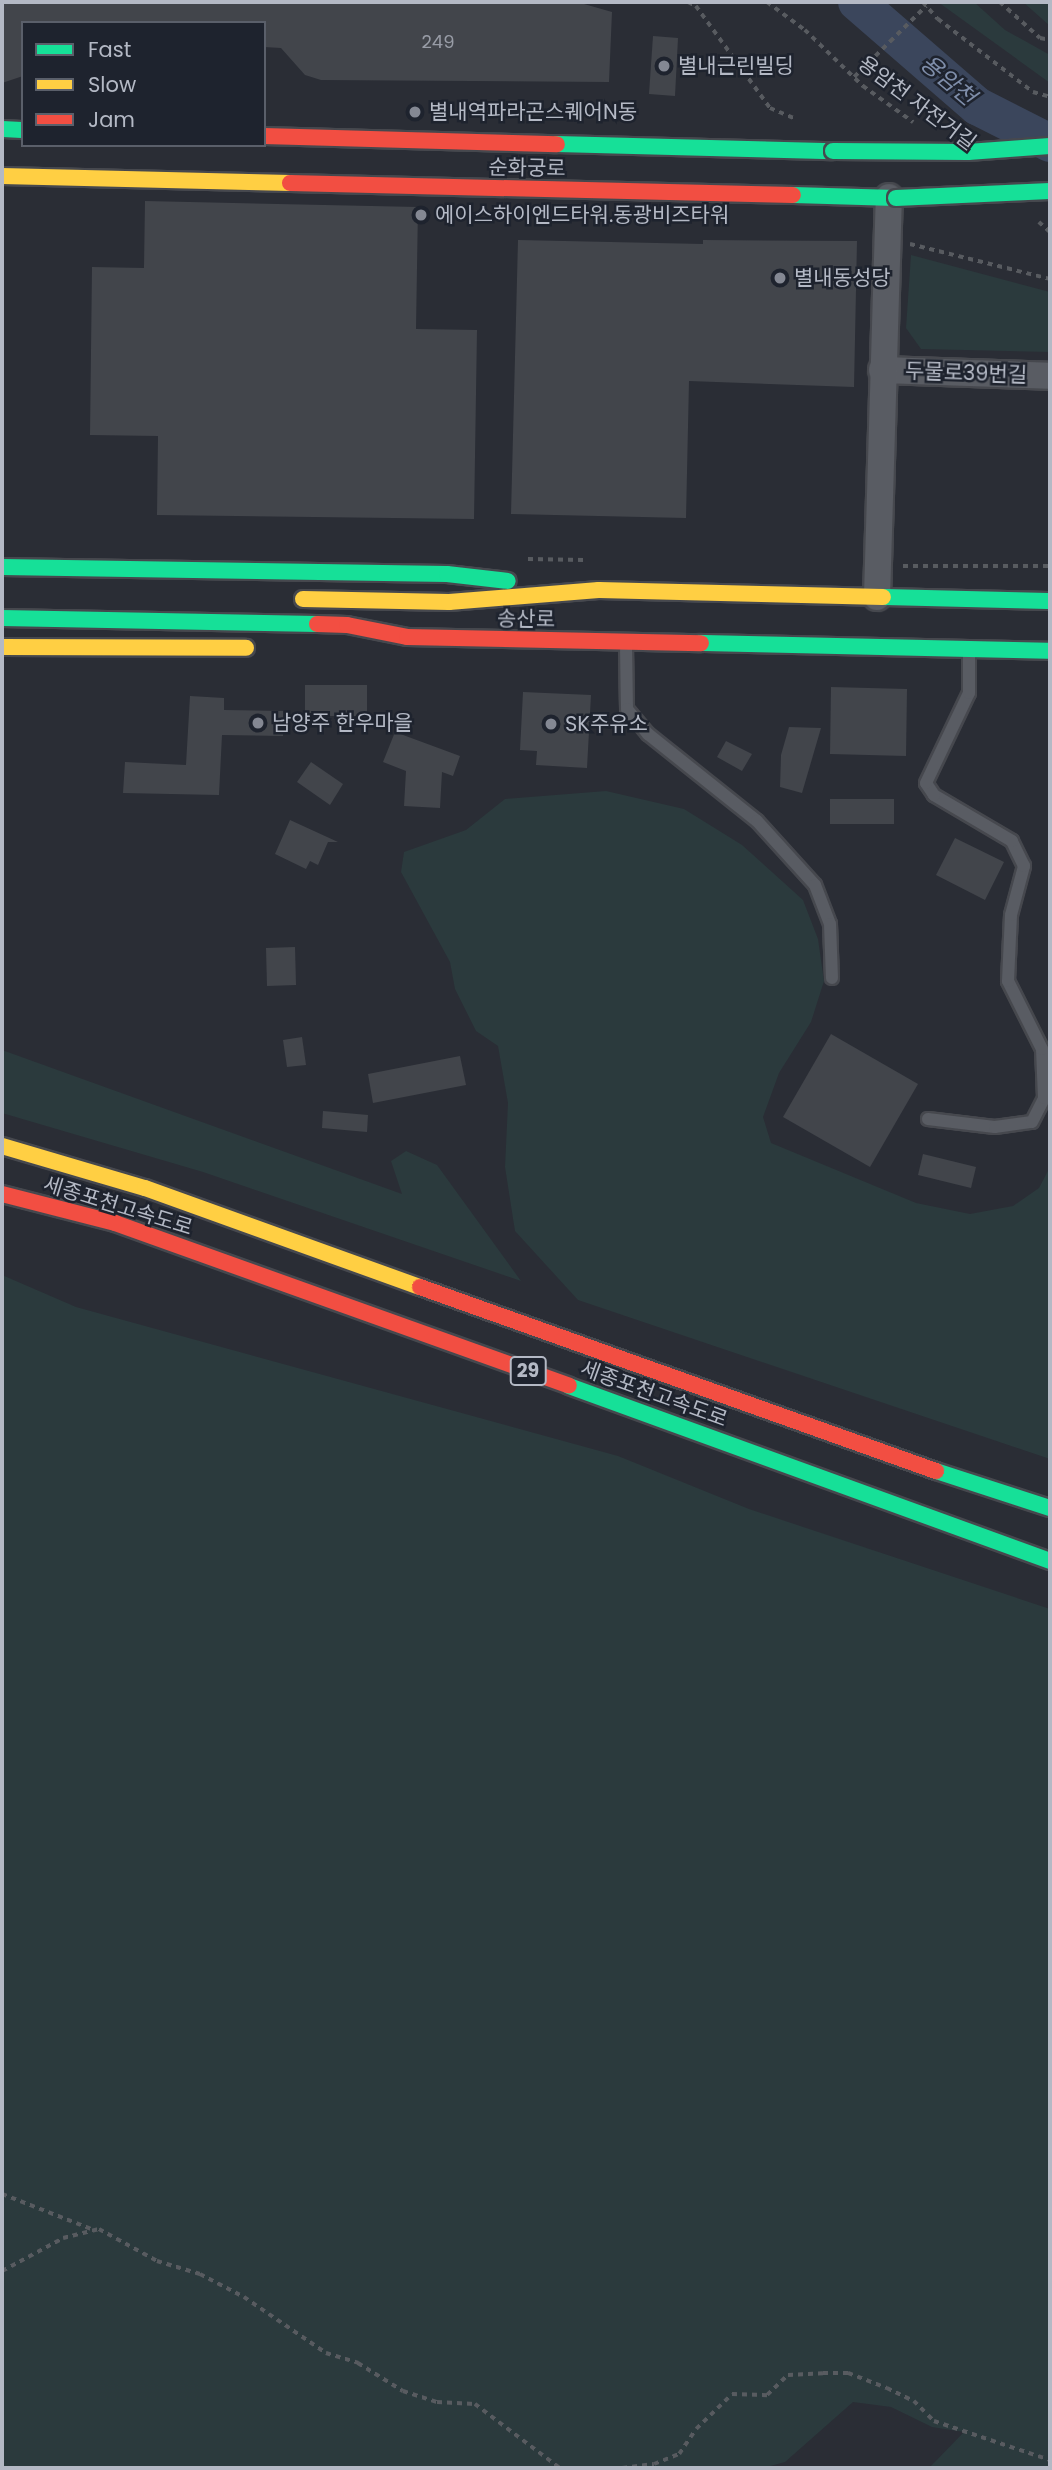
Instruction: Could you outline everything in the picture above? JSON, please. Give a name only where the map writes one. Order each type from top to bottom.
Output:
[{"type":"main road","points":[[2,129],[21,130]]},
{"type":"main road","name":"순화궁로","points":[[266,136],[832,151],[968,152],[1050,146]]},
{"type":"main road","name":"순화궁로","points":[[2,176],[892,198],[1050,191]]},
{"type":"main road","points":[[2,567],[447,575],[599,590]]},
{"type":"main road","name":"송산로","points":[[281,599],[449,602],[599,590],[1050,601]]},
{"type":"main road","name":"송산로","points":[[2,618],[347,625],[407,637],[1050,651]]},
{"type":"main road","points":[[358,646],[407,637]]},
{"type":"main road","points":[[2,648],[263,648]]},
{"type":"main road","name":"세종포천고속도로","points":[[2,1146],[145,1188],[886,1454],[1050,1508]]},
{"type":"main road","name":"세종포천고속도로","points":[[2,1194],[115,1223],[251,1270],[1050,1561]]},
{"type":"street","points":[[877,597],[881,370],[887,242],[892,198]]},
{"type":"street","name":"두물로39번길","points":[[881,370],[1050,376]]},
{"type":"lane","points":[[626,642],[627,709],[648,734],[757,821],[815,885],[830,924],[832,978]]},
{"type":"lane","points":[[928,1119],[995,1127],[1032,1122],[1044,1098],[1042,1049],[1008,981],[1011,915],[1024,866],[1012,841],[934,795],[926,783],[968,693],[969,649]]},
{"type":"path","points":[[688,2],[696,6],[770,108],[796,119]]},
{"type":"path","name":"용암천 자전거길","points":[[767,2],[805,30],[855,77],[919,126]]},
{"type":"path","points":[[923,2],[1033,92],[1050,97]]},
{"type":"path","points":[[1000,2],[1040,38],[1050,40]]},
{"type":"path","points":[[855,77],[926,6]]},
{"type":"path","points":[[887,242],[1050,279]]},
{"type":"path","points":[[2,2194],[94,2230],[157,2261],[200,2274],[277,2317],[326,2353],[358,2363],[403,2391],[437,2402],[475,2404],[514,2429],[532,2451],[560,2468]]},
{"type":"path","points":[[2,2271],[63,2238],[94,2230]]},
{"type":"path","points":[[622,2468],[654,2464],[680,2454],[696,2428],[732,2394],[767,2395],[788,2375],[823,2373],[848,2373],[914,2400],[934,2421],[1050,2460]]},
{"type":"shaded area","points":[[938,2],[974,2],[1005,30],[1050,55],[1050,83]]},
{"type":"shaded area","points":[[1023,2],[1050,2],[1050,26]]},
{"type":"shaded area","points":[[911,255],[1050,292],[1050,352],[921,349],[906,328]]},
{"type":"shaded area","points":[[606,791],[684,809],[742,845],[803,900],[818,939],[824,981],[811,1022],[779,1073],[763,1117],[771,1143],[916,1203],[970,1214],[1013,1206],[1039,1188],[1050,1167],[1050,1459],[578,1300],[515,1231],[505,1167],[508,1103],[498,1046],[476,1031],[455,989],[450,962],[401,872],[404,852],[466,830],[505,799]]},
{"type":"shaded area","points":[[2,1050],[402,1194],[391,1161],[406,1151],[437,1165],[521,1281],[203,1172],[2,1113]]},
{"type":"shaded area","points":[[2,1275],[76,1307],[618,1456],[749,1509],[1050,1609],[1050,2468],[929,2468],[964,2432],[932,2427],[891,2407],[853,2402],[785,2462],[763,2468],[2,2468]]},
{"type":"building","points":[[2,2],[577,2],[612,12],[609,82],[321,80],[305,75],[281,48],[266,47],[266,21],[21,21],[21,77],[2,83]]},
{"type":"building","name":"별내근린빌딩","points":[[653,36],[678,38],[675,96],[649,94]]},
{"type":"building","points":[[145,201],[418,207],[416,329],[477,330],[474,519],[157,515],[158,436],[90,435],[92,267],[144,268]]},
{"type":"building","points":[[518,240],[703,244],[703,240],[857,241],[854,387],[689,381],[686,518],[511,514]]},
{"type":"building","points":[[305,685],[367,685],[367,716],[305,716]]},
{"type":"building","points":[[831,687],[907,689],[906,756],[830,754]]},
{"type":"building","points":[[523,692],[591,695],[587,768],[536,765],[537,751],[520,750]]},
{"type":"building","points":[[190,696],[224,698],[224,710],[283,711],[283,736],[222,735],[219,795],[123,793],[125,762],[186,765]]},
{"type":"building","points":[[789,727],[821,728],[802,793],[780,787],[781,755]]},
{"type":"building","points":[[395,732],[460,756],[453,776],[442,772],[440,808],[404,806],[406,771],[383,762]]},
{"type":"building","points":[[726,741],[752,754],[742,771],[717,757]]},
{"type":"building","points":[[311,762],[343,784],[330,805],[297,782]]},
{"type":"building","points":[[830,799],[894,799],[894,824],[830,824]]},
{"type":"building","points":[[290,820],[338,842],[328,842],[318,865],[310,861],[306,869],[275,854]]},
{"type":"building","points":[[955,838],[1004,862],[985,900],[936,875]]},
{"type":"building","points":[[295,947],[296,985],[267,986],[266,948]]},
{"type":"building","points":[[831,1034],[918,1084],[870,1167],[783,1117]]},
{"type":"building","points":[[302,1037],[306,1065],[287,1067],[283,1040]]},
{"type":"building","points":[[460,1056],[466,1085],[373,1103],[368,1074]]},
{"type":"building","points":[[323,1111],[368,1115],[367,1132],[322,1128]]},
{"type":"building","points":[[923,1154],[976,1167],[971,1188],[918,1175]]},
{"type":"waterway","name":"용암천","points":[[857,2],[977,106],[1050,143]]},
{"type":"traffic: fast","points":[[2,129],[21,130]]},
{"type":"traffic: fast","points":[[557,144],[833,151]]},
{"type":"traffic: fast","points":[[833,151],[968,152],[1050,146]]},
{"type":"traffic: fast","points":[[896,198],[1050,191]]},
{"type":"traffic: fast","points":[[793,195],[896,198]]},
{"type":"traffic: fast","points":[[2,567],[447,574],[508,581]]},
{"type":"traffic: fast","points":[[883,597],[1050,601]]},
{"type":"traffic: fast","points":[[2,618],[317,624]]},
{"type":"traffic: fast","points":[[701,643],[1050,651]]},
{"type":"traffic: fast","points":[[569,1386],[1050,1561]]},
{"type":"traffic: fast","points":[[936,1471],[1050,1508]]},
{"type":"traffic: slow","points":[[2,176],[290,183]]},
{"type":"traffic: slow","points":[[303,599],[449,602],[599,590],[883,597]]},
{"type":"traffic: slow","points":[[2,647],[246,648]]},
{"type":"traffic: slow","points":[[2,1146],[145,1188],[420,1287]]},
{"type":"traffic: jam","points":[[266,136],[557,144]]},
{"type":"traffic: jam","points":[[290,183],[793,195]]},
{"type":"traffic: jam","points":[[317,624],[347,625],[407,637],[701,643]]},
{"type":"traffic: jam","points":[[2,1194],[115,1223],[569,1386]]},
{"type":"traffic: jam","points":[[420,1287],[936,1471]]},
{"type":"place","name":"별내근린빌딩","points":[[664,66]]},
{"type":"place","name":"별내역파라곤스퀘어N동","points":[[415,112]]},
{"type":"place","name":"에이스하이엔드타워.동광비즈타워","points":[[421,215]]},
{"type":"place","name":"별내동성당","points":[[780,278]]},
{"type":"place","name":"남양주 한우마을","points":[[258,723]]},
{"type":"place","name":"SK주유소","points":[[551,724]]}]
